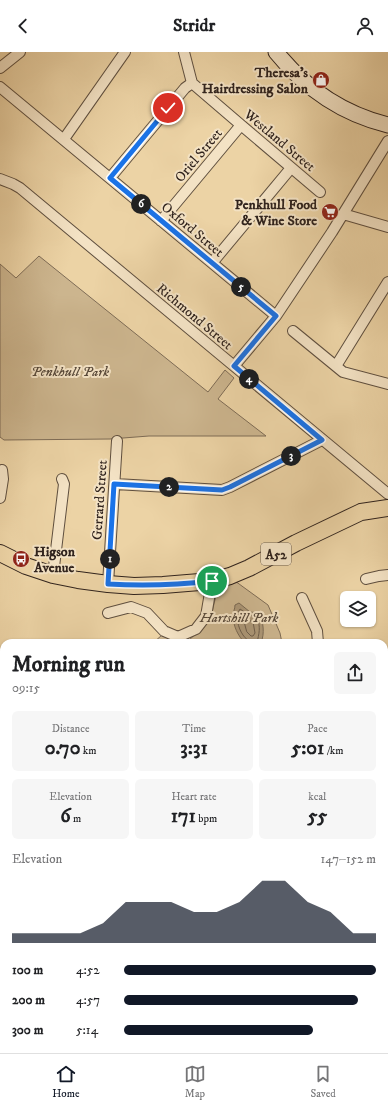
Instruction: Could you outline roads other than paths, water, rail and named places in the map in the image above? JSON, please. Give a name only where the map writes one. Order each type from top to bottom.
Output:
[{"type":"main road","name":"A52","points":[[0,553],[26,566],[53,575],[108,584],[134,586],[212,581],[230,576],[249,568],[302,540],[362,512],[388,508]]},
{"type":"street","points":[[0,68],[20,52]]},
{"type":"street","points":[[64,140],[125,52]]},
{"type":"street","points":[[110,178],[185,88],[192,83],[184,52]]},
{"type":"street","points":[[276,52],[300,78],[321,95],[341,107],[376,122],[388,124]]},
{"type":"street","name":"Westland Street","points":[[192,83],[320,192]]},
{"type":"street","name":"Oxford Street","points":[[0,86],[276,316]]},
{"type":"street","name":"Oriel Street","points":[[161,221],[240,125]]},
{"type":"street","points":[[234,366],[276,316],[332,232],[388,141]]},
{"type":"street","points":[[212,263],[291,168]]},
{"type":"street","name":"Richmond Street","points":[[0,179],[20,188],[388,494]]},
{"type":"street","points":[[343,214],[388,227]]},
{"type":"street","points":[[336,366],[388,282]]},
{"type":"street","points":[[293,331],[343,372],[388,384]]},
{"type":"street","points":[[114,484],[222,490],[237,484],[322,440]]},
{"type":"street","name":"Gerrard Street","points":[[108,584],[117,441]]},
{"type":"street","points":[[0,498],[3,479],[2,470]]},
{"type":"street","points":[[53,575],[64,484],[62,478]]},
{"type":"street","points":[[366,579],[388,575]]},
{"type":"street","points":[[108,613],[131,607],[148,613],[164,631],[178,637],[196,629],[206,616],[212,581]]},
{"type":"street","points":[[302,598],[317,631],[318,639]]},
{"type":"water","points":[[239,603],[250,612],[260,613],[263,628],[262,639],[242,639],[240,637],[234,623],[233,615],[235,605]]},
{"type":"place","name":"Theresa's Hairdressing Salon","points":[[321,80]]},
{"type":"place","name":"Penkhull Food & Wine Store","points":[[330,212]]},
{"type":"place","name":"Higson Avenue","points":[[21,559]]},
{"type":"park label","name":"Penkhull Park","points":[[70,371]]},
{"type":"park label","name":"Hartshill Park","points":[[239,617]]}]
